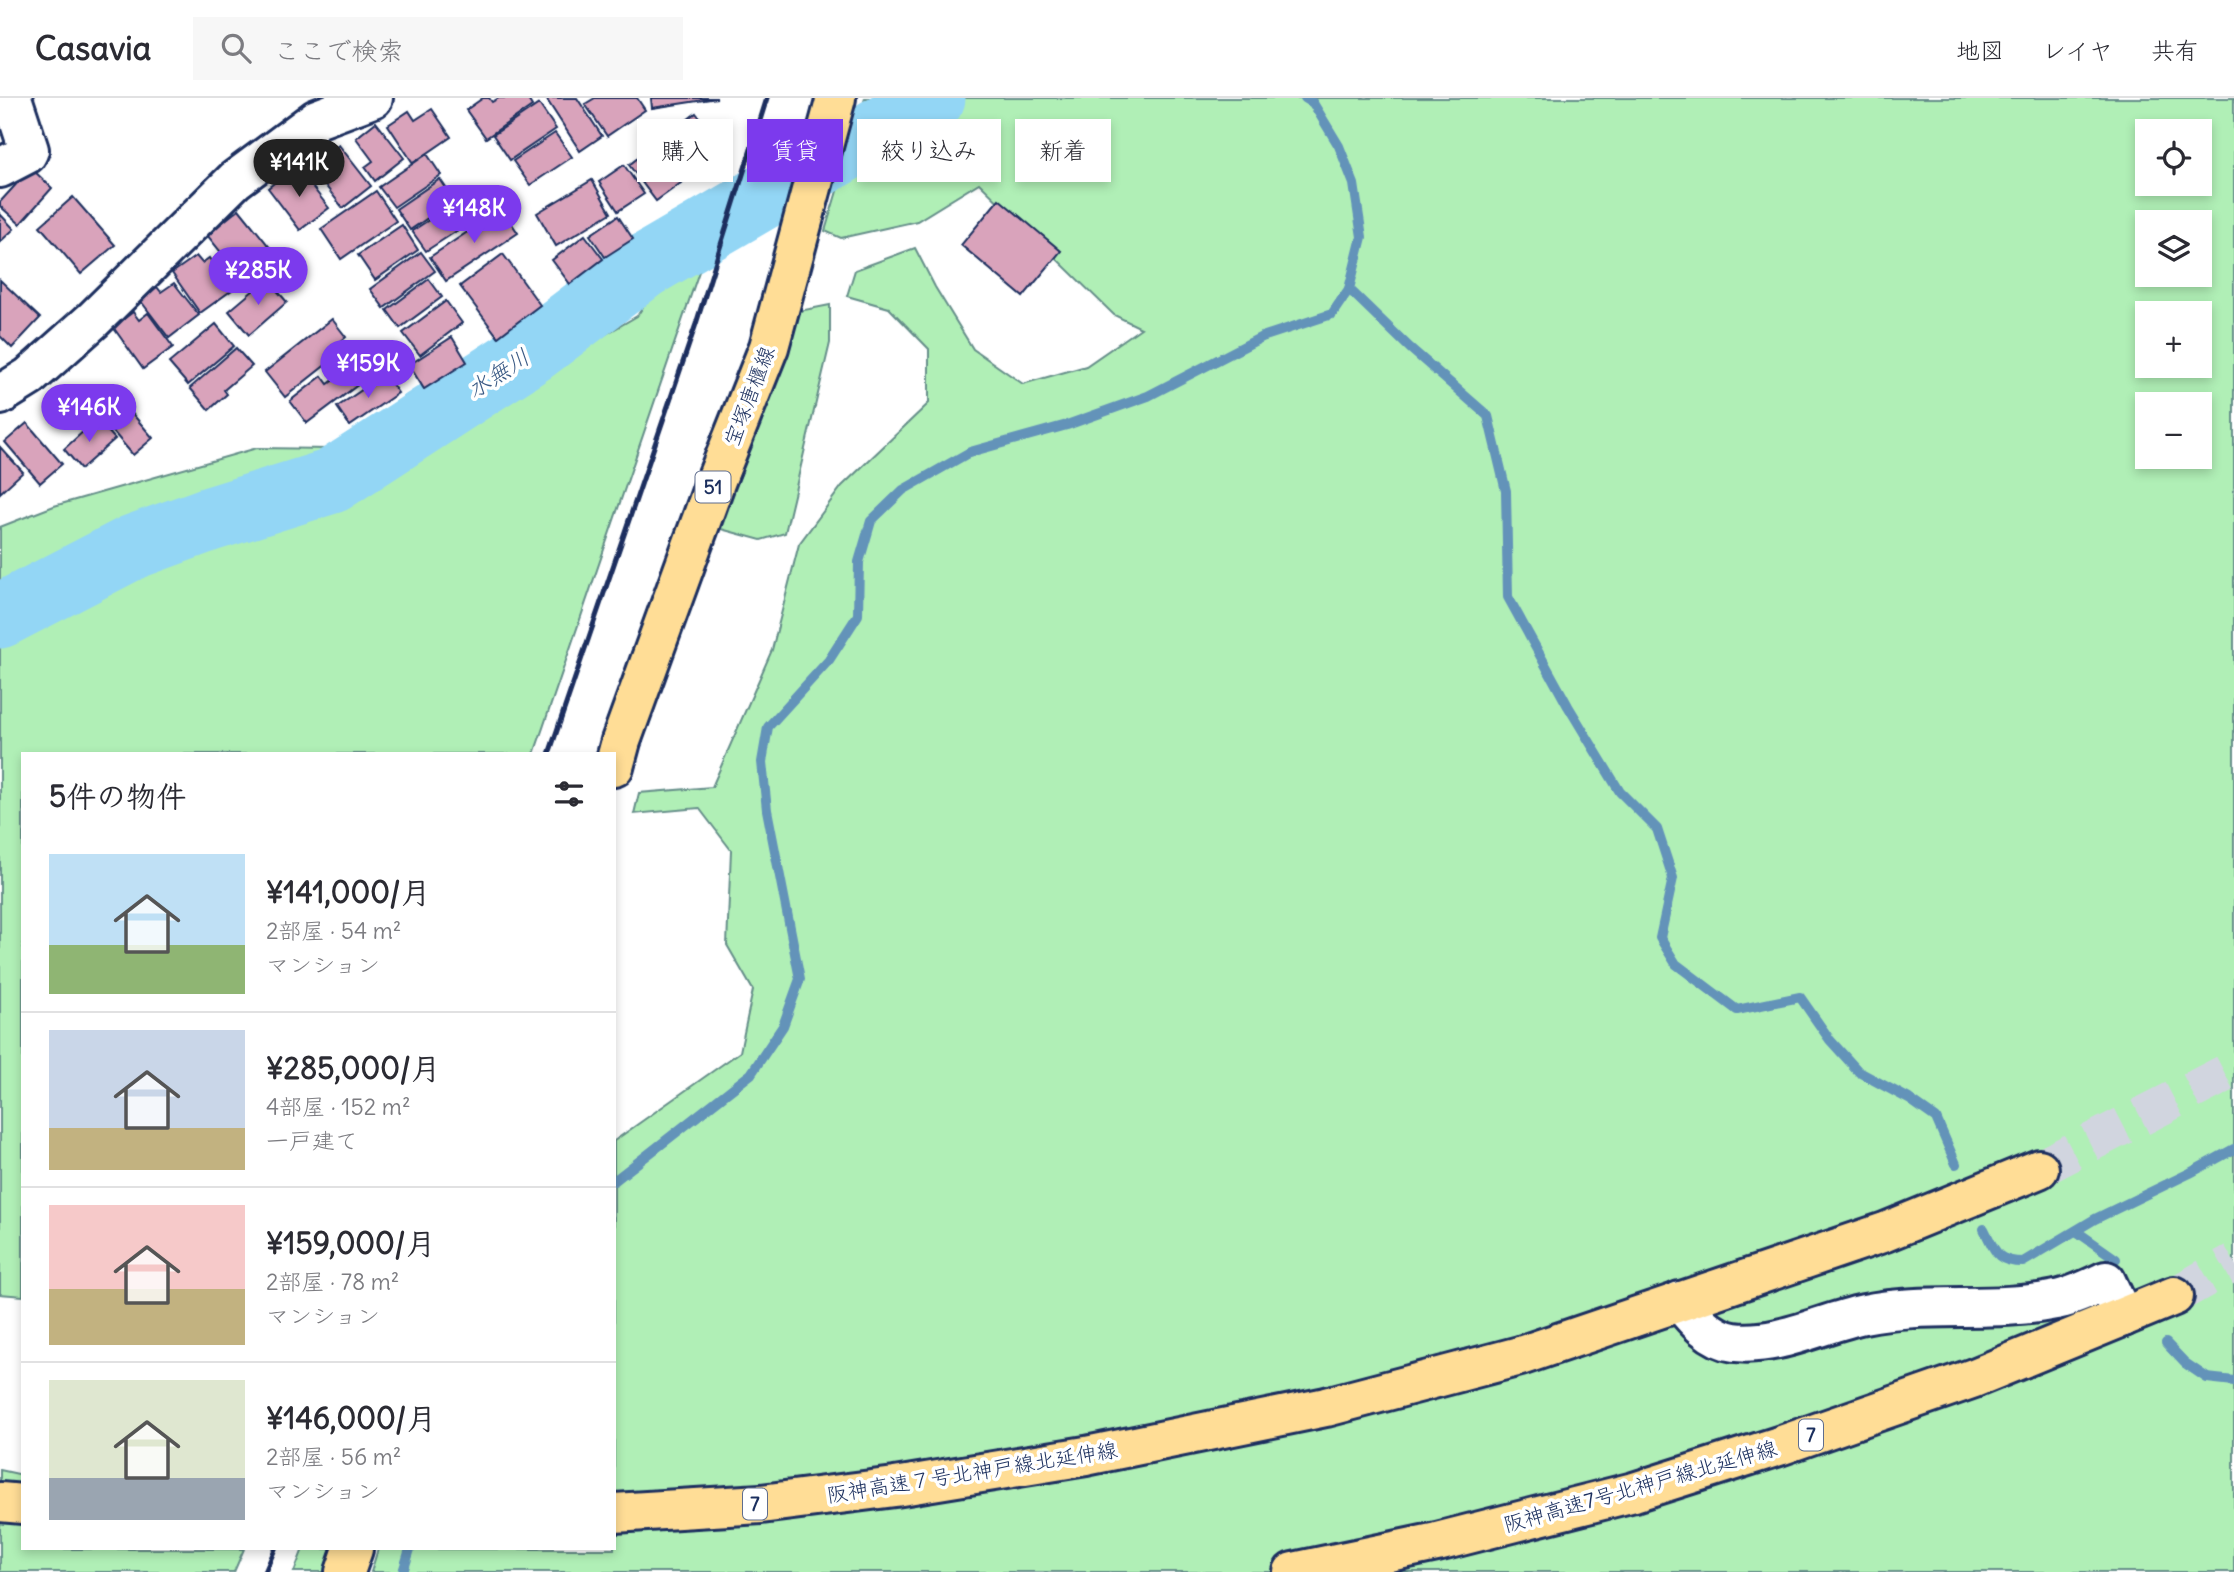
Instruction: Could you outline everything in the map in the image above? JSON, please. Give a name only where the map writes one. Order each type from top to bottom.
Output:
[{"type":"main road","name":"宝塚唐櫃線","points":[[616,760],[716,480],[769,347],[835,101]]},
{"type":"main road","name":"7","points":[[1681,1301],[1885,1232],[2039,1170]]},
{"type":"main road","name":"阪神高速7号北神戸線北延伸線","points":[[1293,1572],[1437,1542],[1634,1492],[1779,1446],[1974,1378],[2174,1296]]},
{"type":"main road","name":"阪神高速７号北神戸線北延伸線","points":[[616,1513],[761,1504],[895,1487],[1086,1456],[1326,1407],[1520,1356],[1681,1301]]},
{"type":"main road","points":[[0,1502],[21,1504]]},
{"type":"main road","points":[[345,1572],[353,1550]]},
{"type":"street","points":[[0,168],[27,154],[29,150],[12,98]]},
{"type":"street","points":[[0,395],[29,377],[93,320],[235,180],[317,119],[373,98]]},
{"type":"street","points":[[1681,1301],[1699,1325],[1731,1341],[1761,1343],[1863,1314],[1906,1308],[2021,1306],[2059,1300],[2106,1282],[2123,1317]]},
{"type":"green space","points":[[865,98],[2234,98],[2234,1572],[371,1572],[378,1550],[616,1550],[616,1140],[740,1052],[753,990],[727,945],[731,850],[699,808],[634,814],[639,793],[712,787],[772,650],[799,544],[842,486],[929,403],[929,349],[889,308],[847,296],[855,270],[915,248],[973,349],[1023,384],[1086,366],[1141,328],[1114,315],[979,183],[917,221],[841,238],[825,231],[840,182],[843,182],[843,171],[857,125],[857,182],[1001,182],[1001,119],[859,119]]},
{"type":"green space","points":[[726,182],[730,182],[535,752],[21,752],[21,1296],[0,1294],[0,527],[54,506],[257,448],[407,450],[637,316]]},
{"type":"green space","points":[[830,305],[830,343],[785,533],[761,540],[721,529],[799,311]]},
{"type":"green space","points":[[0,1470],[21,1475],[21,1550],[244,1550],[234,1572],[0,1572]]},
{"type":"green space","points":[[303,1550],[332,1550],[324,1572],[294,1572]]},
{"type":"building","points":[[483,98],[489,98],[492,102],[499,98],[527,98],[532,106],[486,138],[466,110]]},
{"type":"building","points":[[577,98],[602,136],[580,151],[547,100]]},
{"type":"building","points":[[595,98],[637,98],[645,110],[607,136],[585,104]]},
{"type":"building","points":[[651,98],[717,98],[652,108]]},
{"type":"building","points":[[539,104],[556,129],[510,160],[493,135]]},
{"type":"building","points":[[432,109],[451,137],[413,163],[388,125],[409,111],[415,120]]},
{"type":"building","points":[[696,113],[701,119],[688,119]]},
{"type":"building","points":[[376,122],[404,158],[375,181],[365,167],[373,161],[356,138]]},
{"type":"building","points":[[555,133],[572,157],[530,185],[513,161]]},
{"type":"building","points":[[339,145],[371,186],[343,208],[310,166]]},
{"type":"building","points":[[427,154],[441,175],[394,207],[379,187]]},
{"type":"building","points":[[637,159],[637,176],[629,165]]},
{"type":"building","points":[[624,165],[644,194],[618,211],[599,182]]},
{"type":"building","points":[[31,168],[52,188],[20,224],[0,206],[0,202]]},
{"type":"building","points":[[299,170],[329,208],[300,230],[268,188],[284,175],[287,180]]},
{"type":"building","points":[[440,179],[454,200],[410,230],[396,209]]},
{"type":"building","points":[[592,180],[611,213],[556,246],[537,213]]},
{"type":"building","points":[[642,182],[682,182],[656,201]]},
{"type":"building","points":[[376,191],[396,221],[341,259],[321,229]]},
{"type":"building","points":[[73,197],[115,245],[81,274],[40,226]]},
{"type":"building","points":[[464,197],[478,217],[426,251],[412,231]]},
{"type":"building","points":[[999,199],[1061,251],[1023,297],[961,245]]},
{"type":"building","points":[[239,209],[276,255],[244,281],[207,235]]},
{"type":"building","points":[[502,209],[518,233],[446,281],[430,257]]},
{"type":"building","points":[[0,214],[14,229],[0,242]]},
{"type":"building","points":[[618,216],[633,239],[605,257],[590,235]]},
{"type":"building","points":[[402,225],[418,250],[375,280],[358,255]]},
{"type":"building","points":[[585,235],[603,259],[570,284],[552,260]]},
{"type":"building","points":[[421,252],[435,271],[384,308],[370,289]]},
{"type":"building","points":[[503,254],[540,305],[498,337],[460,286]]},
{"type":"building","points":[[196,256],[202,263],[209,258],[232,290],[200,313],[172,273]]},
{"type":"building","points":[[267,279],[287,302],[249,335],[229,311]]},
{"type":"building","points":[[429,279],[442,297],[400,328],[387,310]]},
{"type":"building","points":[[0,280],[40,318],[12,348],[0,336]]},
{"type":"building","points":[[174,283],[199,315],[169,338],[140,300],[157,287],[161,292]]},
{"type":"building","points":[[446,301],[462,323],[420,355],[403,333]]},
{"type":"building","points":[[133,312],[139,320],[148,313],[173,347],[143,369],[113,327]]},
{"type":"building","points":[[332,319],[346,337],[332,349],[337,356],[285,397],[265,372]]},
{"type":"building","points":[[216,324],[234,346],[188,385],[169,363]]},
{"type":"building","points":[[452,337],[467,362],[424,389],[409,365]]},
{"type":"building","points":[[236,348],[252,366],[224,390],[227,394],[209,410],[190,388]]},
{"type":"building","points":[[356,364],[367,378],[307,423],[290,401],[322,376],[328,384]]},
{"type":"building","points":[[385,374],[398,393],[350,426],[337,407]]},
{"type":"building","points":[[118,397],[153,438],[133,455],[98,414]]},
{"type":"building","points":[[97,419],[115,439],[81,469],[64,449]]},
{"type":"building","points":[[27,423],[62,464],[40,483],[5,442]]},
{"type":"building","points":[[0,447],[23,472],[0,493]]},
{"type":"waterway","name":"水無川","points":[[0,616],[133,547],[210,519],[332,481],[532,351],[643,267],[933,98]]},
{"type":"waterway","points":[[616,1179],[751,1074],[783,1026],[800,979],[767,810],[762,762],[768,727],[829,660],[858,615],[859,562],[871,521],[903,490],[970,452],[1067,425],[1148,396],[1262,337],[1332,314],[1349,289],[1362,237],[1354,184],[1339,146],[1313,103],[1305,98]]},
{"type":"waterway","points":[[1349,289],[1410,348],[1488,416],[1506,491],[1508,597],[1568,706],[1620,792],[1657,829],[1673,878],[1660,938],[1676,964],[1737,1010],[1800,997],[1830,1040],[1859,1072],[1909,1099],[1936,1118],[1956,1164]]},
{"type":"waterway","points":[[1984,1229],[1998,1254],[2007,1260],[2023,1262],[2095,1219],[2234,1149]]},
{"type":"waterway","points":[[2076,1231],[2116,1259]]},
{"type":"waterway","points":[[2166,1343],[2185,1363],[2207,1378],[2234,1381]]},
{"type":"waterway","points":[[403,1572],[410,1550]]},
{"type":"tunnel","points":[[2039,1169],[2234,1069]]},
{"type":"tunnel","points":[[2174,1296],[2234,1262]]},
{"type":"railway","points":[[550,752],[696,324],[767,98]]},
{"type":"railway","points":[[265,1572],[275,1550]]}]
